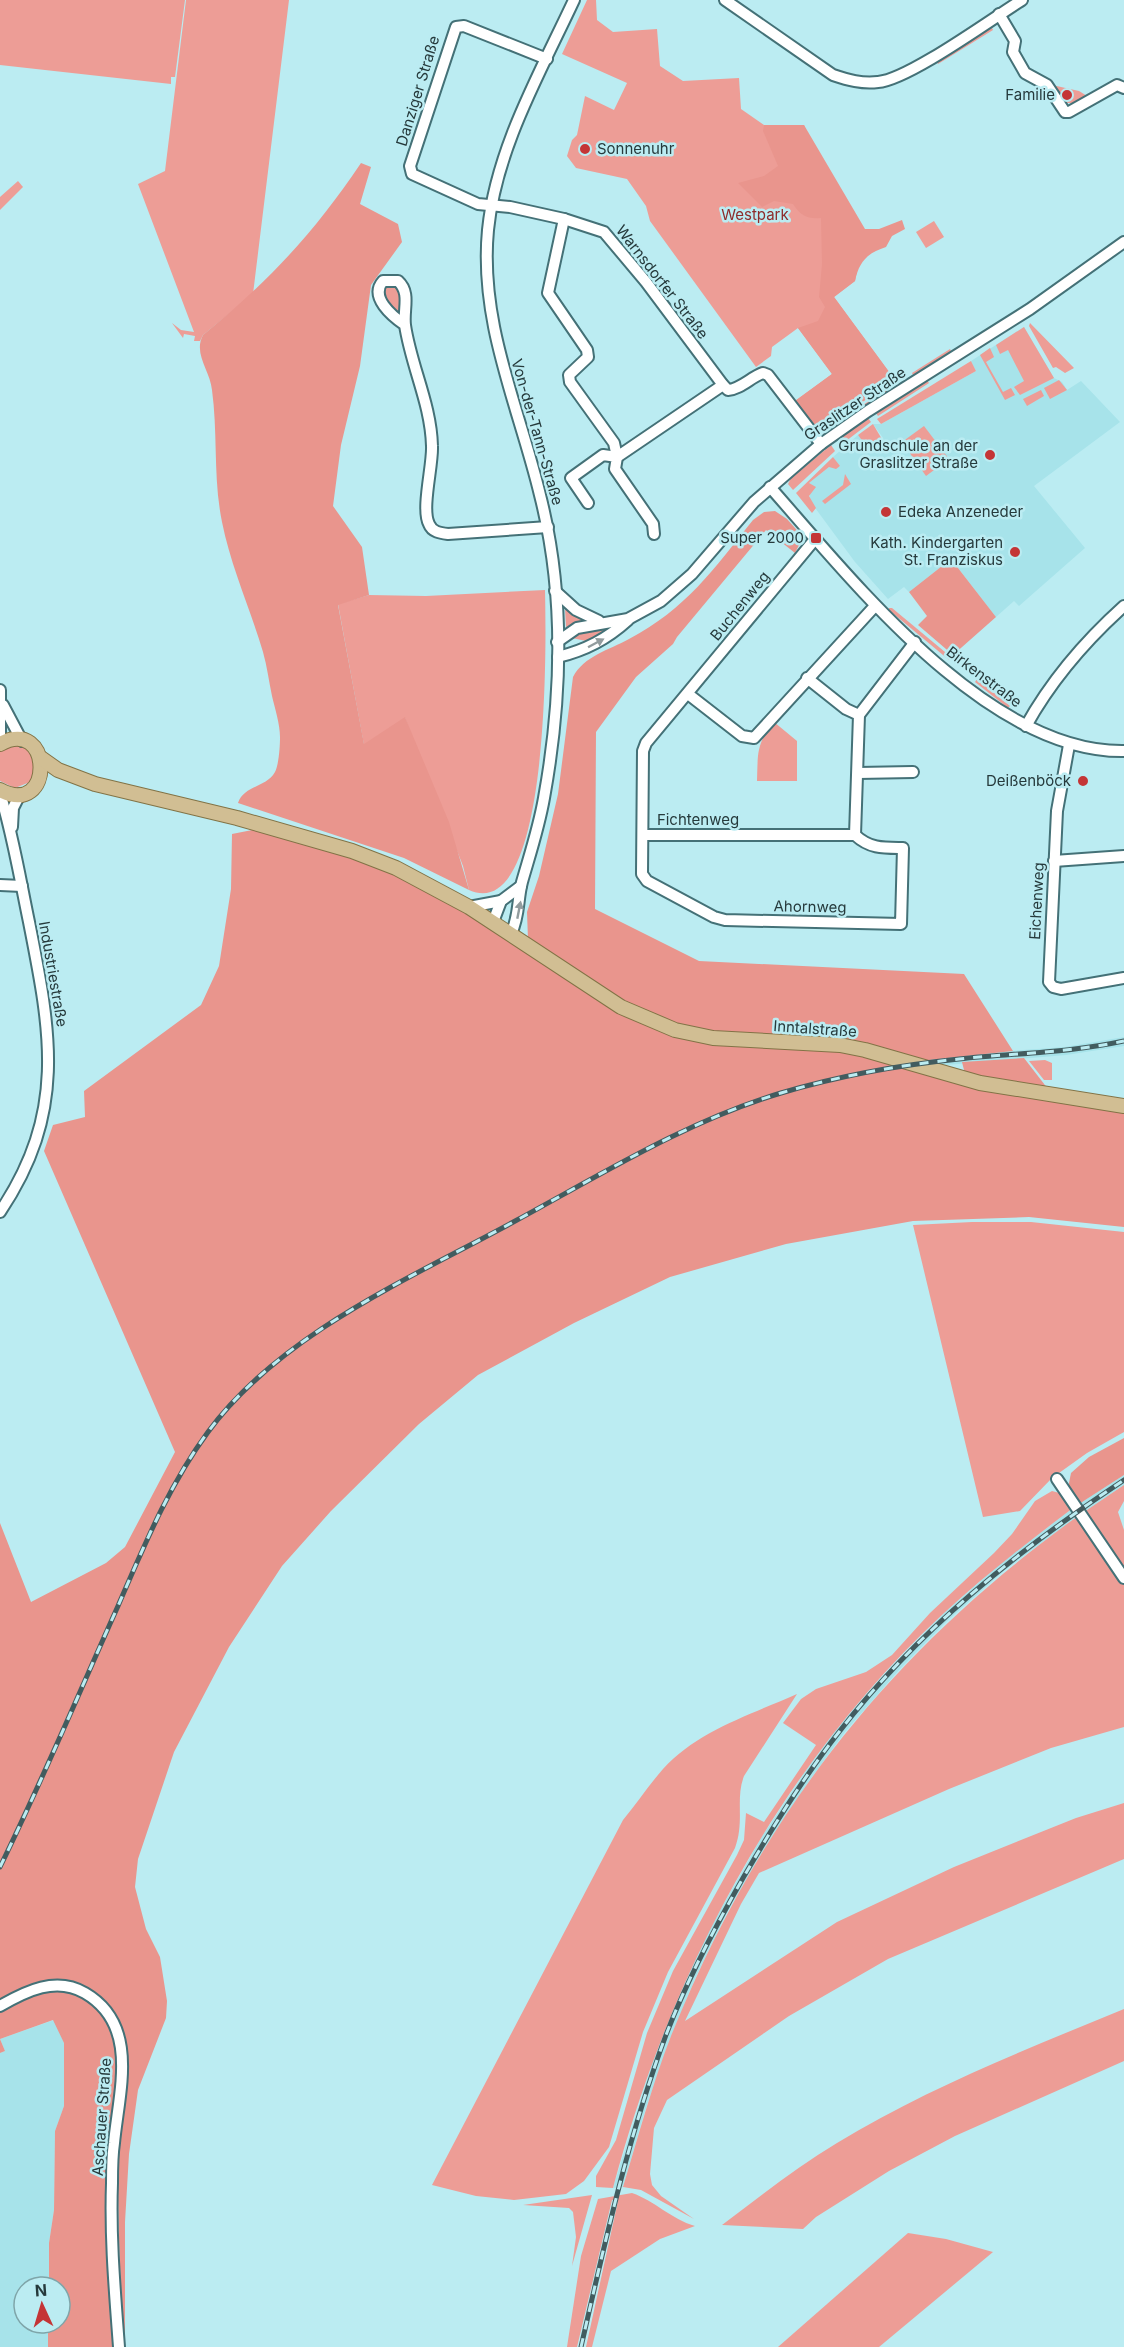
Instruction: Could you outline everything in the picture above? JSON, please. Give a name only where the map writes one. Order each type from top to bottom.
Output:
[{"type":"main road","points":[[0,744],[13,740],[32,745],[41,758],[58,770],[95,784]]},
{"type":"main road","points":[[38,783],[43,766],[41,758]]},
{"type":"main road","points":[[0,791],[21,794],[38,783],[56,779],[95,784]]},
{"type":"main road","name":"Inntalstraße","points":[[95,784],[237,818],[352,851],[396,868],[470,907],[621,1007],[659,1024],[691,1034],[865,1050],[980,1083],[1124,1106]]},
{"type":"street","name":"Von-der-Tann-Straße","points":[[511,933],[519,917],[521,886],[544,797],[556,700],[558,657],[555,591],[548,527],[536,476],[495,335],[488,265],[492,205],[505,156],[574,0]]},
{"type":"street","points":[[724,0],[827,71],[861,82],[885,81],[903,74],[1022,0]]},
{"type":"street","points":[[999,14],[1015,41],[1013,52],[1025,73],[1047,85],[1062,111],[1069,112],[1117,85],[1124,88]]},
{"type":"street","name":"Danziger Straße","points":[[492,205],[478,204],[414,177],[410,170],[453,31],[464,26],[547,59]]},
{"type":"street","name":"Warnsdorfer Straße","points":[[492,205],[596,227],[610,237],[723,385]]},
{"type":"street","points":[[564,219],[548,293],[587,350],[588,357],[572,370],[569,375],[570,382],[614,443],[617,457],[615,469],[653,524],[654,534]]},
{"type":"street","name":"Graslitzer Straße","points":[[558,657],[592,646],[676,590],[740,516],[821,444],[1038,304],[1124,242]]},
{"type":"street","points":[[405,325],[431,428],[432,448],[427,513],[429,525],[434,530],[448,534],[548,527]]},
{"type":"street","points":[[588,503],[572,478],[603,455],[617,457],[723,385],[728,390],[735,389],[758,375],[768,375],[821,444]]},
{"type":"street","name":"Birkenstraße","points":[[771,487],[875,606],[976,693],[1026,726],[1069,745],[1124,751]]},
{"type":"street","name":"Buchenweg","points":[[688,694],[816,538]]},
{"type":"street","name":"Graslitzer Straße","points":[[555,591],[576,610],[602,622]]},
{"type":"street","points":[[688,694],[742,736],[750,738],[759,733],[875,606]]},
{"type":"street","points":[[1026,726],[1068,661],[1124,606]]},
{"type":"street","name":"Graslitzer Straße","points":[[557,642],[577,628],[602,622],[628,620]]},
{"type":"street","points":[[855,835],[859,715],[915,642]]},
{"type":"street","points":[[807,678],[846,709],[859,715]]},
{"type":"street","points":[[0,690],[2,702],[0,744]]},
{"type":"street","name":"Fichtenweg","points":[[688,694],[646,743],[643,751],[643,835],[855,835]]},
{"type":"street","points":[[2,702],[22,741]]},
{"type":"street","name":"Eichenweg","points":[[1069,745],[1057,811],[1049,953],[1051,985],[1056,989],[1071,989],[1124,978]]},
{"type":"street","points":[[858,773],[914,772]]},
{"type":"street","name":"Industriestraße","points":[[0,791],[22,886],[47,1013],[50,1068],[38,1136],[17,1186],[0,1212]]},
{"type":"street","name":"Industriestraße","points":[[12,839],[14,808],[21,794]]},
{"type":"street","name":"Ahornweg","points":[[643,835],[644,878],[714,917],[725,920],[901,924],[903,848],[877,848],[865,844],[855,835]]},
{"type":"street","points":[[1054,861],[1124,856]]},
{"type":"street","points":[[0,885],[22,886]]},
{"type":"street","points":[[470,907],[501,901],[521,886]]},
{"type":"street","points":[[493,922],[501,901]]},
{"type":"street","points":[[1057,1479],[1124,1578]]},
{"type":"street","name":"Aschauer Straße","points":[[0,2006],[35,1988],[71,1988],[100,2004],[117,2031],[123,2065],[113,2144],[112,2186],[119,2347]]},
{"type":"shaded area","points":[[764,125],[804,125],[865,229],[879,229],[902,220],[905,229],[892,236],[886,247],[869,255],[859,269],[855,281],[834,297],[895,380],[819,431],[795,401],[832,374],[798,328],[818,321],[825,307],[819,297],[822,264],[821,218],[805,216],[793,204],[774,201],[762,207],[738,183],[764,176],[778,166],[763,131]]},
{"type":"shaded area","points":[[361,163],[371,167],[360,204],[398,224],[402,242],[371,285],[360,366],[341,445],[333,506],[362,547],[369,595],[338,605],[364,744],[405,717],[449,822],[469,890],[404,858],[238,803],[245,793],[266,781],[275,772],[279,755],[280,732],[263,652],[230,555],[222,522],[217,489],[212,390],[201,355],[200,342],[203,335],[248,296],[289,255],[326,212]]},
{"type":"shaded area","points":[[1024,327],[1054,378],[1062,382],[1067,390],[1081,381],[1120,422],[1034,486],[1085,548],[1019,606],[1014,601],[996,617],[951,559],[909,592],[904,587],[888,599],[855,562],[810,501],[809,483],[829,467],[840,467],[833,457],[858,435],[869,450],[883,438],[873,424],[881,424],[976,371],[971,361]]},
{"type":"shaded area","points":[[775,511],[787,519],[803,537],[795,553],[766,530],[673,644],[636,677],[596,732],[595,909],[699,961],[964,974],[1013,1051],[920,1061],[692,1030],[639,1011],[528,940],[527,912],[539,876],[558,794],[573,677],[590,659],[629,639],[667,615],[698,587],[753,520],[764,512]]},
{"type":"shaded area","points":[[951,559],[996,617],[953,655],[918,625],[927,616],[909,592]]},
{"type":"shaded area","points":[[257,829],[351,857],[395,873],[437,894],[618,1010],[658,1028],[833,1049],[1124,1111],[1124,1227],[1029,1217],[913,1221],[786,1244],[670,1277],[574,1323],[478,1375],[419,1424],[331,1511],[282,1566],[229,1647],[174,1752],[138,1859],[135,1887],[146,1929],[160,1957],[167,2001],[166,2018],[138,2090],[129,2154],[125,2222],[125,2347],[118,2168],[127,2069],[125,2045],[119,2022],[106,2003],[86,1987],[75,1982],[52,1980],[41,1982],[0,2002],[0,1523],[31,1602],[106,1563],[125,1547],[175,1452],[44,1151],[53,1125],[85,1117],[84,1091],[201,1005],[219,966],[231,889],[232,834]]},
{"type":"shaded area","points":[[1124,1037],[1124,1046],[1066,1055],[934,1066],[920,1061],[955,1055],[1065,1047]]},
{"type":"shaded area","points":[[1024,1058],[1048,1089],[965,1074],[962,1062]]},
{"type":"shaded area","points":[[1124,1438],[1124,1475],[1079,1504],[1068,1488],[1071,1473],[1089,1457]]},
{"type":"shaded area","points":[[1124,1475],[1124,1485],[1084,1512],[1079,1504]]},
{"type":"shaded area","points":[[1073,1508],[1078,1516],[1005,1570],[947,1621],[899,1670],[845,1732],[812,1777],[768,1843],[728,1911],[695,1979],[670,2039],[645,2111],[623,2187],[613,2188],[659,2041],[682,1986],[703,1941],[761,1838],[805,1772],[838,1727],[894,1664],[942,1615],[1001,1563]]},
{"type":"shaded area","points":[[54,1990],[82,1997],[97,2008],[108,2023],[116,2050],[117,2088],[107,2187],[115,2347],[48,2347],[48,2335],[72,2335],[72,2275],[49,2275],[49,2243],[54,2210],[55,2131],[64,2106],[64,2043],[53,2020],[0,2039],[0,2011],[24,1996]]},
{"type":"shaded area","points":[[54,2020],[64,2043],[64,2106],[55,2131],[54,2210],[49,2243],[49,2275],[12,2275],[12,2335],[48,2335],[48,2347],[0,2347],[0,2053],[5,2051],[0,2039]]},
{"type":"shaded area","points":[[0,2039],[5,2051],[0,2053]]},
{"type":"green space","points":[[0,0],[185,0],[175,77],[171,77],[171,84],[0,65]]},
{"type":"green space","points":[[186,0],[289,0],[253,294],[203,335],[200,341],[194,341],[195,336],[184,334],[183,338],[172,323],[181,330],[194,332],[138,184],[165,171]]},
{"type":"green space","name":"Westpark","points":[[587,0],[596,0],[597,20],[613,32],[657,29],[660,66],[683,81],[739,78],[741,109],[764,125],[804,125],[858,265],[855,281],[834,297],[895,380],[819,431],[795,401],[832,374],[798,328],[772,347],[771,356],[756,367],[650,221],[646,206],[627,179],[576,168],[567,156],[572,140],[577,135],[585,96],[614,110],[627,83],[562,54]]},
{"type":"green space","points":[[992,28],[993,30],[938,64],[937,62]]},
{"type":"green space","points":[[1052,85],[1079,91],[1087,96],[1074,103],[1064,103]]},
{"type":"green space","points":[[18,181],[23,187],[0,210],[0,197]]},
{"type":"green space","points":[[934,221],[944,237],[926,248],[916,232]]},
{"type":"green space","points":[[386,286],[396,286],[399,292],[399,314],[383,296]]},
{"type":"green space","points":[[1030,323],[1074,368],[1065,373],[1056,367],[1053,368],[1029,326]]},
{"type":"green space","points":[[1024,327],[1054,378],[1020,395],[1014,387],[1024,381],[1008,350],[1000,354],[996,345]]},
{"type":"green space","points":[[990,348],[994,357],[986,362],[1003,392],[1011,388],[1015,395],[1005,400],[980,355]]},
{"type":"green space","points":[[950,349],[951,351],[913,375],[912,373]]},
{"type":"green space","points":[[971,361],[976,371],[881,424],[877,419]]},
{"type":"green space","points":[[927,380],[929,383],[878,416],[876,413]]},
{"type":"green space","points":[[1059,380],[1067,390],[1050,399],[1044,388]]},
{"type":"green space","points":[[886,390],[887,392],[823,434],[832,425]]},
{"type":"green space","points":[[1041,390],[1044,396],[1027,406],[1023,399]]},
{"type":"green space","points":[[868,418],[871,422],[846,441],[842,436]]},
{"type":"green space","points":[[873,424],[883,441],[869,450],[858,435]]},
{"type":"green space","points":[[924,426],[949,459],[926,476],[902,442]]},
{"type":"green space","points":[[831,445],[835,451],[793,490],[788,484],[791,478]]},
{"type":"green space","points":[[833,457],[840,466],[836,469],[829,467],[809,483],[816,487],[809,496],[816,508],[812,513],[796,493]]},
{"type":"green space","points":[[845,474],[851,484],[825,504],[822,501],[843,485]]},
{"type":"green space","points":[[545,590],[543,713],[530,822],[516,865],[496,889],[469,890],[463,866],[405,718],[364,745],[338,604],[369,595],[426,596]]},
{"type":"green space","points":[[565,608],[585,621],[566,627]]},
{"type":"green space","points":[[892,608],[951,657],[949,660],[889,610]]},
{"type":"green space","points":[[612,627],[586,641],[572,638],[580,633]]},
{"type":"green space","points":[[977,679],[1010,706],[1008,708],[975,682]]},
{"type":"green space","points":[[774,722],[797,741],[797,781],[757,781],[759,749]]},
{"type":"green space","points":[[16,745],[27,748],[37,767],[30,782],[15,788],[0,781],[0,751]]},
{"type":"green space","points":[[1045,1060],[1052,1063],[1052,1080],[1044,1080],[1029,1061]]},
{"type":"green space","points":[[1031,1222],[1124,1232],[1124,1432],[1087,1453],[1052,1478],[1020,1511],[983,1517],[913,1225]]},
{"type":"green space","points":[[1124,1485],[1124,1501],[1118,1512],[1124,1530],[1124,1572],[1084,1512]]},
{"type":"green space","points":[[1052,1491],[1063,1494],[1073,1508],[959,1600],[884,1673],[830,1738],[782,1806],[738,1877],[699,1952],[666,2029],[637,2108],[613,2188],[596,2187],[596,2176],[616,2140],[647,2033],[673,1971],[744,1840],[746,1813],[764,1822],[816,1745],[783,1723],[801,1699],[816,1689],[866,1672],[892,1655],[930,1613],[1012,1534],[1035,1501]]},
{"type":"green space","points":[[1078,1516],[1124,1584],[1124,1727],[1051,1748],[949,1789],[759,1873],[741,1904],[685,2021],[837,1922],[954,1867],[1076,1818],[1124,1803],[1124,1859],[888,1959],[789,2016],[667,2100],[654,2128],[650,2174],[652,2185],[661,2196],[694,2219],[641,2190],[623,2187],[651,2092],[671,2036],[706,1957],[745,1882],[788,1812],[836,1746],[888,1683],[946,1624],[1009,1569]]},
{"type":"green space","points":[[797,1694],[744,1776],[740,1793],[739,1829],[735,1848],[668,1972],[643,2032],[609,2147],[584,2181],[566,2194],[514,2200],[476,2196],[432,2185],[623,1820],[663,1769],[692,1744],[744,1716]]},
{"type":"green space","points":[[1124,2009],[1124,2061],[955,2136],[889,2171],[816,2217],[803,2229],[722,2225],[807,2162],[906,2104],[978,2070]]},
{"type":"green space","points":[[632,2193],[695,2226],[660,2239],[611,2271],[592,2347],[586,2347],[618,2201],[612,2200],[577,2347],[567,2347],[581,2256],[598,2199]]},
{"type":"green space","points":[[592,2195],[572,2266],[576,2237],[573,2212],[569,2208],[523,2205]]},
{"type":"green space","points":[[908,2233],[946,2239],[993,2252],[879,2347],[778,2347]]},
{"type":"railway","points":[[0,1867],[46,1770],[148,1539],[181,1473],[208,1432],[238,1397],[272,1365],[310,1337],[392,1286],[613,1167],[679,1133],[746,1105],[825,1081],[914,1064],[1083,1048],[1124,1041]]},
{"type":"railway","points":[[581,2347],[608,2229],[629,2151],[666,2035],[711,1936],[777,1822],[813,1767],[869,1695],[936,1626],[1008,1564],[1124,1480]]},
{"type":"place","name":"Familie","points":[[1067,95]]},
{"type":"place","name":"Sonnenuhr","points":[[585,149]]},
{"type":"place","name":"Grundschule an der Graslitzer Straße","points":[[990,455]]},
{"type":"place","name":"Edeka Anzeneder","points":[[886,512]]},
{"type":"place","name":"Super 2000","points":[[816,538]]},
{"type":"place","name":"Kath. Kindergarten St. Franziskus","points":[[1015,552]]},
{"type":"place","name":"Deißenböck","points":[[1083,781]]}]
